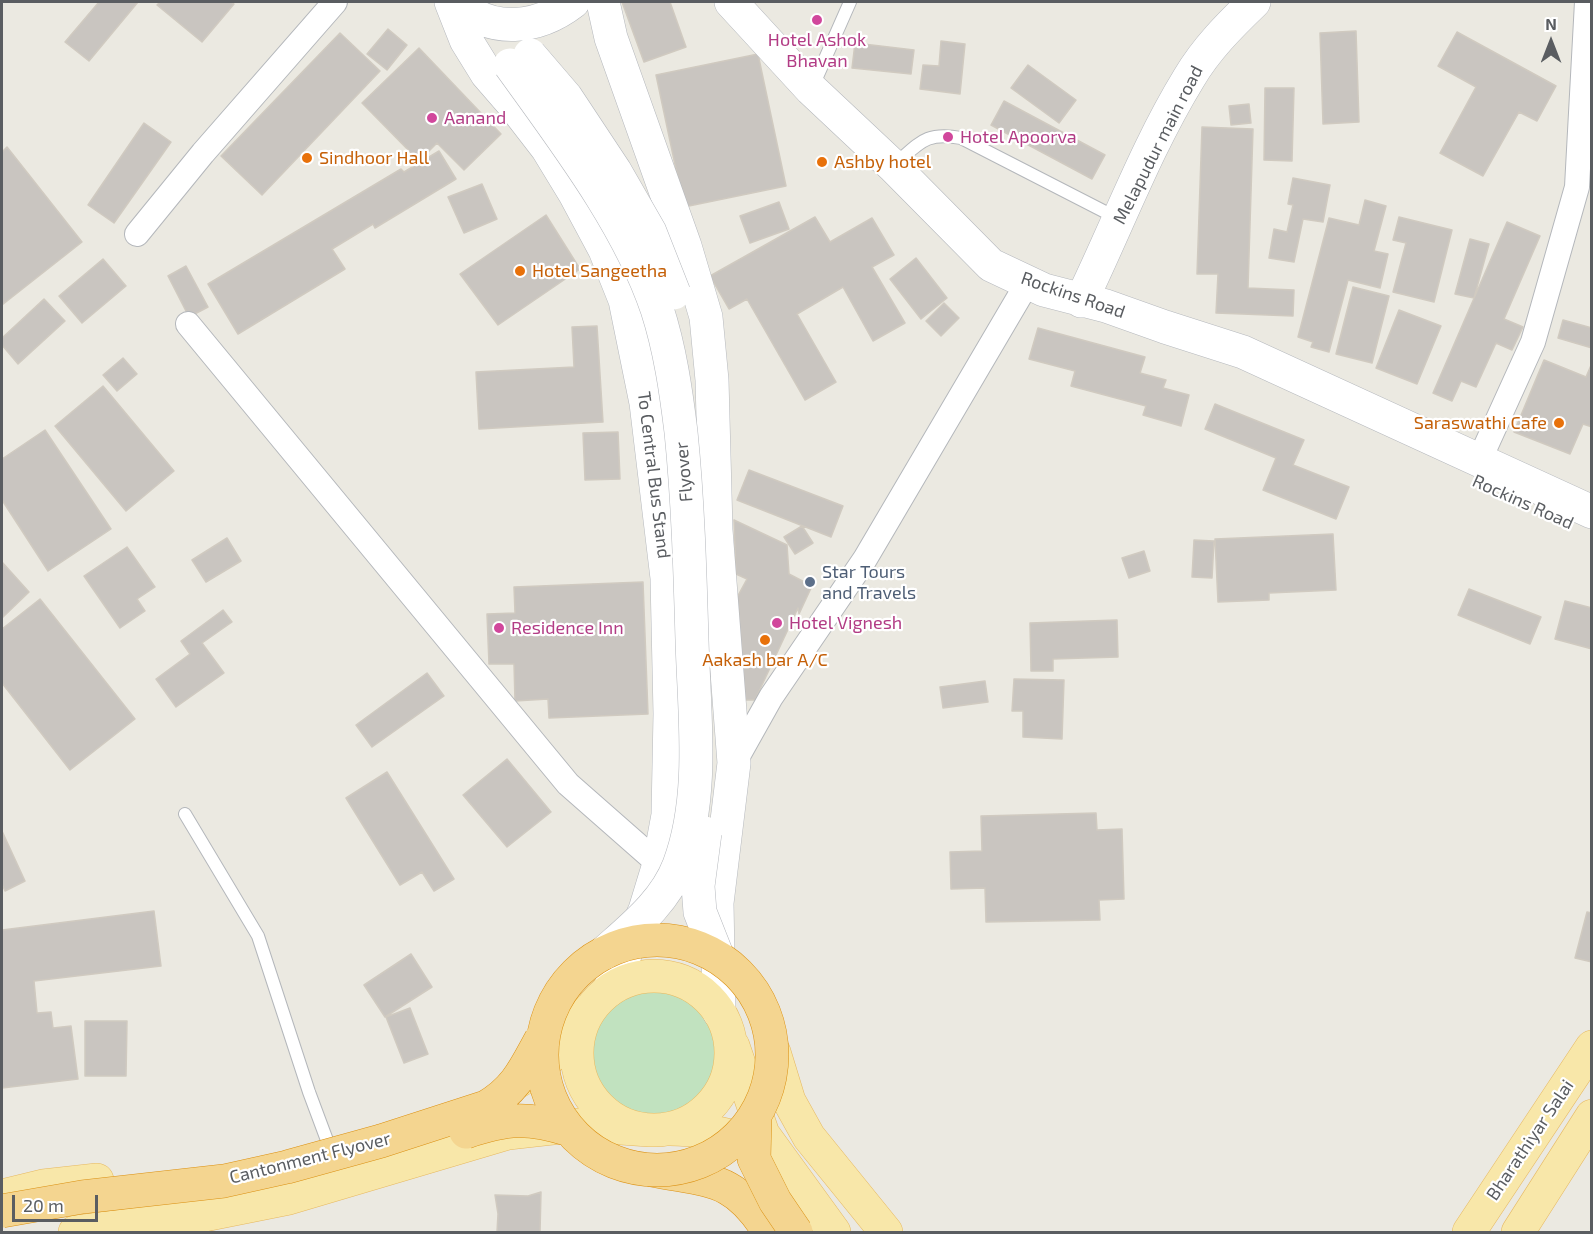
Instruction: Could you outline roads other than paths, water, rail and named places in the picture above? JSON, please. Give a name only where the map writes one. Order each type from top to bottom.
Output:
[{"type":"highway","points":[[652,1170],[682,1167],[711,1158],[736,1140],[755,1118],[770,1085],[774,1052],[766,1014],[746,980],[717,955],[680,942],[641,941],[604,952],[575,973],[554,1002],[543,1035],[542,1070],[551,1101],[570,1130],[593,1151],[621,1165],[724,1185],[747,1201],[769,1233]]},
{"type":"highway","name":"Cantonment Flyover","points":[[2,1210],[82,1197],[224,1181],[287,1167],[381,1141],[486,1107],[502,1098],[518,1081],[543,1035]]},
{"type":"highway","points":[[755,1118],[754,1158],[775,1201],[796,1233]]},
{"type":"highway","name":"Cantonment Flyover","points":[[2,1228],[48,1218],[194,1200],[294,1182],[498,1122],[514,1120],[543,1122],[570,1130]]},
{"type":"main road","points":[[460,6],[507,24],[524,48],[556,14],[573,2]]},
{"type":"main road","points":[[603,2],[610,38],[685,246],[706,317],[713,402],[716,530],[734,763],[717,903],[719,1012]]},
{"type":"main road","name":"Rockins Road","points":[[731,2],[811,89],[893,166],[991,265],[1044,290],[1106,306],[1243,352],[1592,512]]},
{"type":"main road","name":"Melapudur main road","points":[[1081,301],[1148,156],[1189,77],[1223,32],[1254,2]]},
{"type":"main road","name":"Flyover","points":[[460,6],[524,48],[566,97],[615,171],[650,232],[676,299],[690,355],[699,457],[706,644],[713,712],[714,761],[698,886],[700,912],[717,955]]},
{"type":"main road","name":"To Central Bus Stand","points":[[460,6],[466,40],[488,74],[547,148],[605,250],[625,300],[646,403],[667,578],[668,815],[659,864],[645,910],[600,999]]},
{"type":"main road","name":"Flyover","points":[[524,48],[573,153],[630,246],[656,307],[663,327],[676,393],[684,461],[689,538],[695,749],[695,783],[690,828],[679,866],[668,887],[638,923],[604,952]]},
{"type":"main road","name":"Rockins Road","points":[[1165,327],[1225,369],[1592,533]]},
{"type":"main road","points":[[669,772],[734,763]]},
{"type":"main road","points":[[2,1196],[43,1186],[260,1161],[328,1143],[512,1084],[532,1074],[568,1039],[600,999],[632,979],[657,976],[681,981],[703,993],[719,1012],[732,1042],[763,1134],[834,1233]]},
{"type":"main road","points":[[600,999],[579,1032],[576,1059],[583,1084],[597,1107],[619,1122],[659,1130],[693,1120],[712,1104],[725,1083],[731,1059],[732,1042]]},
{"type":"main road","name":"Bharathiyar Salai","points":[[1468,1233],[1592,1047]]},
{"type":"main road","points":[[774,1052],[789,1101],[809,1137],[886,1233]]},
{"type":"main road","name":"Bharathiyar Salai","points":[[1518,1233],[1592,1116]]},
{"type":"main road","points":[[75,1233],[200,1216],[289,1198],[508,1133],[579,1125],[718,1132],[743,1140],[761,1150],[792,1177]]},
{"type":"street","points":[[138,234],[203,153],[335,2]]},
{"type":"street","points":[[1479,461],[1533,342],[1577,186],[1587,2]]},
{"type":"street","points":[[734,763],[771,697],[865,559],[1028,282]]},
{"type":"street","points":[[188,324],[568,784],[659,864]]},
{"type":"lane","points":[[811,89],[850,2]]},
{"type":"lane","points":[[893,166],[927,138],[943,135],[961,138],[1119,219]]},
{"type":"lane","points":[[186,814],[258,936],[328,1143]]},
{"type":"place","name":"Hotel Ashok Bhavan","points":[[817,20]]},
{"type":"place","name":"Aanand","points":[[432,118]]},
{"type":"place","name":"Hotel Apoorva","points":[[948,137]]},
{"type":"place","name":"Sindhoor Hall","points":[[307,158]]},
{"type":"place","name":"Ashby hotel","points":[[822,162]]},
{"type":"place","name":"Hotel Sangeetha","points":[[520,271]]},
{"type":"place","name":"Saraswathi Cafe","points":[[1559,423]]},
{"type":"place","name":"Star Tours and Travels","points":[[810,582]]},
{"type":"place","name":"Hotel Vignesh","points":[[777,623]]},
{"type":"place","name":"Residence Inn","points":[[499,628]]},
{"type":"place","name":"Aakash bar A/C","points":[[765,640]]}]
